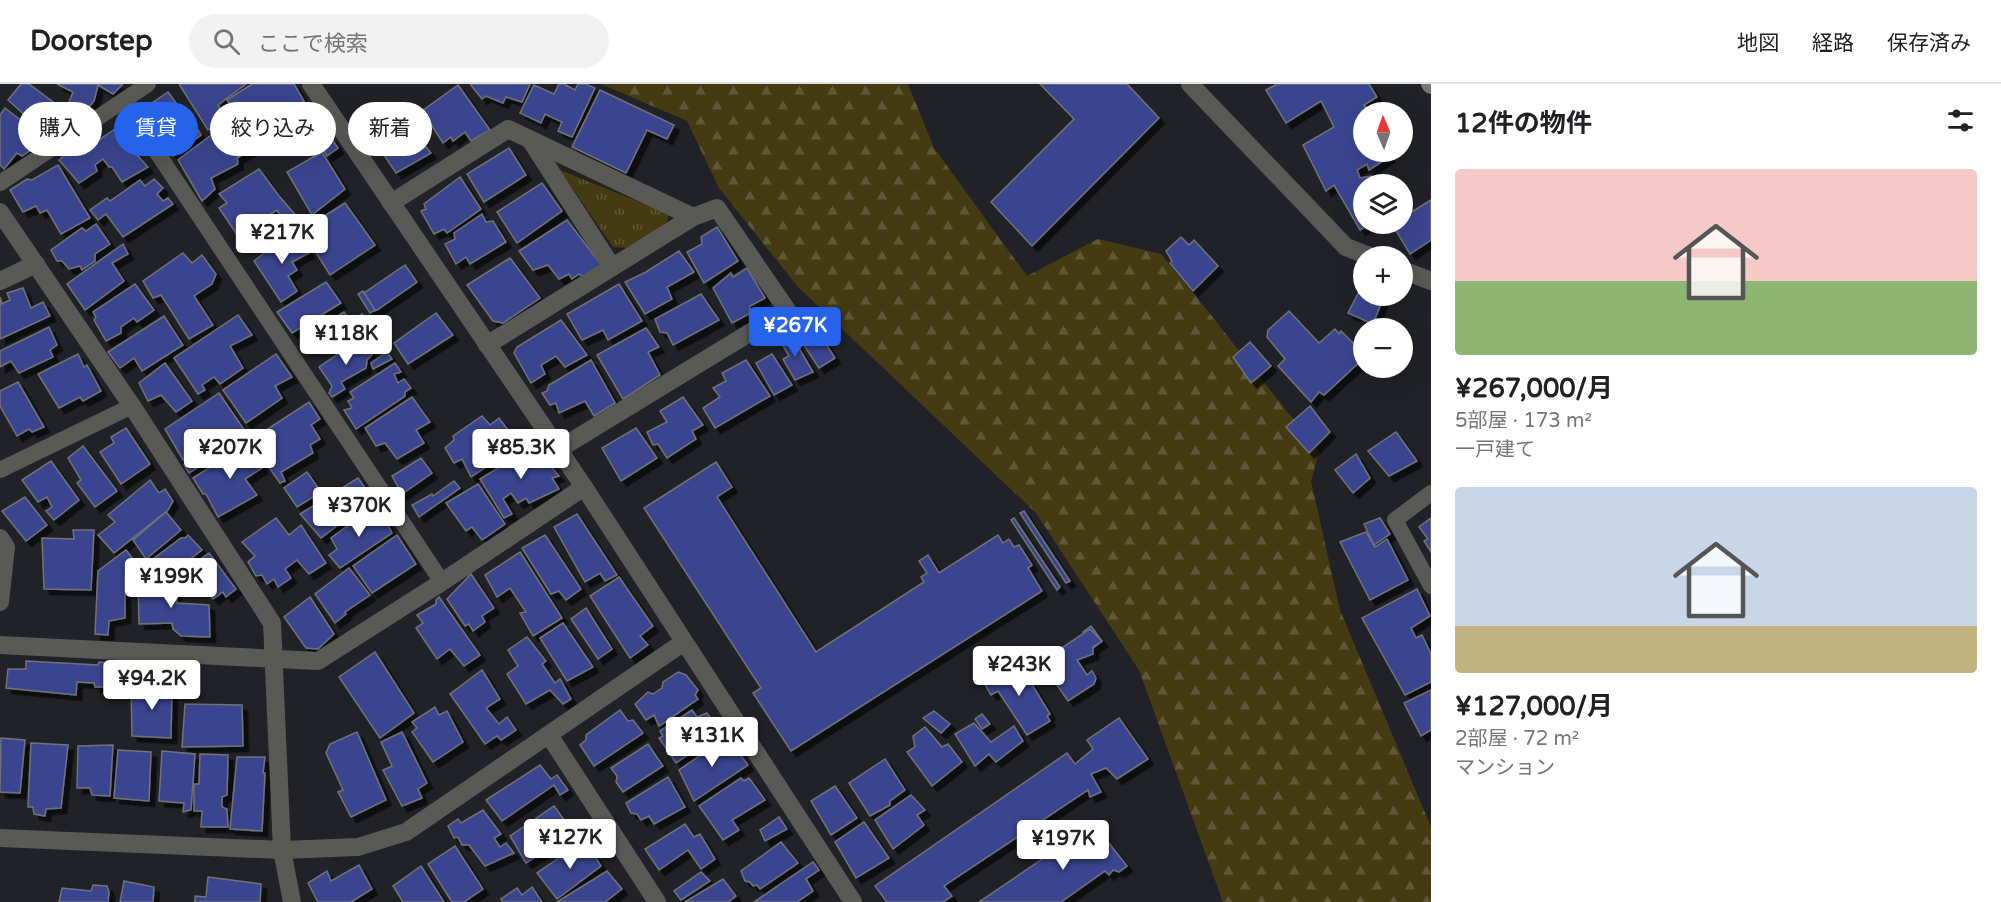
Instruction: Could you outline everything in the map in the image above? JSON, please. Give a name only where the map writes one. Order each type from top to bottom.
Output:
[{"type":"street","points":[[311,84],[584,487],[853,902]]},
{"type":"street","points":[[1190,84],[1346,247],[1353,250]]},
{"type":"street","points":[[392,203],[507,129],[693,217]]},
{"type":"street","points":[[531,141],[612,267]]},
{"type":"street","points":[[487,345],[693,217],[717,208],[787,310],[558,449]]},
{"type":"street","points":[[0,212],[132,406],[272,622],[282,850],[292,902]]},
{"type":"street","points":[[0,281],[36,264]]},
{"type":"street","points":[[1413,274],[1431,281]]},
{"type":"street","points":[[0,645],[318,661],[584,487]]},
{"type":"street","points":[[0,538],[6,547],[0,602]]},
{"type":"street","points":[[0,838],[282,850],[358,847],[406,832],[684,642]]},
{"type":"street","points":[[549,735],[650,899]]},
{"type":"lane","points":[[0,183],[148,84]]},
{"type":"lane","points":[[123,101],[442,582]]},
{"type":"lane","points":[[0,470],[132,406]]},
{"type":"lane","points":[[1431,493],[1395,520],[1431,586]]},
{"type":"green space","points":[[601,84],[908,84],[934,148],[1027,276],[1098,239],[1161,254],[1319,452],[1311,481],[1340,610],[1431,827],[1431,902],[1223,902],[1139,670],[1036,513],[798,287],[719,188],[687,121]]},
{"type":"green space","points":[[560,170],[669,214],[665,228],[626,248],[613,247]]},
{"type":"building","points":[[21,84],[29,84],[53,102],[18,102],[18,109],[8,100]]},
{"type":"building","points":[[57,84],[123,84],[113,94],[98,85],[93,102],[69,102],[73,92]]},
{"type":"building","points":[[179,84],[246,84],[222,102],[210,102],[210,129],[208,130],[198,114],[198,102],[190,102]]},
{"type":"building","points":[[252,84],[294,84],[304,101],[228,102],[227,100]]},
{"type":"building","points":[[470,84],[530,84],[522,102],[506,97],[503,103],[486,96],[482,99]]},
{"type":"building","points":[[559,84],[575,90],[578,84],[586,84],[595,88],[572,137],[558,131],[562,122],[545,114],[541,123],[520,113],[534,85],[554,94]]},
{"type":"building","points":[[1040,84],[1127,84],[1159,118],[1032,246],[991,202],[1074,119]]},
{"type":"building","points":[[1277,84],[1369,84],[1377,97],[1369,102],[1353,102],[1353,162],[1381,162],[1369,170],[1367,164],[1357,170],[1358,174],[1353,174],[1353,218],[1334,185],[1326,191],[1303,145],[1334,127],[1321,101],[1286,123],[1266,90]]},
{"type":"building","points":[[458,85],[490,130],[471,141],[465,132],[453,141],[451,137],[443,143],[432,126],[432,104]]},
{"type":"building","points":[[600,90],[674,125],[667,139],[647,130],[626,173],[572,147]]},
{"type":"building","points":[[168,92],[176,102],[154,102]]},
{"type":"building","points":[[5,108],[18,118],[18,154],[4,169],[0,165],[0,115]]},
{"type":"building","points":[[114,130],[114,156],[138,156],[148,167],[122,182],[112,167],[109,167],[103,159],[95,165],[97,171],[79,183],[59,160],[64,156],[102,156],[102,138]]},
{"type":"building","points":[[210,136],[210,156],[240,156],[237,158],[238,164],[211,178],[215,189],[202,201],[178,160],[183,156],[198,156],[198,145]]},
{"type":"building","points":[[509,148],[526,175],[484,202],[467,174]]},
{"type":"building","points":[[315,156],[324,156],[345,189],[312,215],[287,172]]},
{"type":"building","points":[[385,156],[426,156],[396,173]]},
{"type":"building","points":[[58,165],[90,218],[61,234],[47,210],[40,213],[36,206],[23,212],[10,190],[27,179],[32,180]]},
{"type":"building","points":[[259,169],[299,219],[296,222],[290,215],[283,219],[277,210],[264,218],[257,229],[240,239],[219,208],[227,203],[219,194]]},
{"type":"building","points":[[460,177],[481,209],[447,233],[444,229],[434,234],[421,211],[426,209],[424,204]]},
{"type":"building","points":[[154,179],[163,188],[157,194],[163,201],[168,198],[173,204],[123,237],[106,214],[98,220],[90,210],[107,198],[110,201],[140,180],[145,186]]},
{"type":"building","points":[[542,183],[562,211],[517,243],[497,212]]},
{"type":"building","points":[[1431,200],[1431,240],[1413,252],[1413,246],[1405,246],[1398,234],[1413,234],[1413,211]]},
{"type":"building","points":[[345,203],[375,245],[330,275],[302,230]]},
{"type":"building","points":[[482,214],[486,222],[493,221],[506,242],[470,264],[466,257],[456,264],[445,244],[455,239],[454,233]]},
{"type":"building","points":[[567,220],[602,266],[583,277],[579,274],[572,279],[569,274],[559,279],[548,265],[533,270],[519,251]]},
{"type":"building","points":[[96,224],[110,244],[95,254],[95,261],[82,270],[80,266],[69,269],[62,261],[57,261],[51,250],[82,228],[86,231]]},
{"type":"building","points":[[717,227],[738,261],[704,283],[687,252],[702,244],[701,237]]},
{"type":"building","points":[[293,231],[309,253],[292,262],[297,270],[288,276],[297,291],[281,302],[254,261]]},
{"type":"building","points":[[1181,237],[1189,245],[1194,240],[1218,266],[1193,291],[1170,263],[1172,261],[1166,251]]},
{"type":"building","points":[[123,244],[128,254],[112,263],[124,281],[85,310],[67,284]]},
{"type":"building","points":[[679,251],[694,272],[667,287],[672,299],[645,314],[625,282]]},
{"type":"building","points":[[183,253],[192,263],[202,255],[216,274],[212,284],[194,296],[213,325],[189,339],[161,295],[153,298],[143,281]]},
{"type":"building","points":[[510,258],[540,298],[503,323],[493,321],[467,285]]},
{"type":"building","points":[[405,265],[417,282],[377,310],[370,312],[361,295]]},
{"type":"building","points":[[747,268],[765,298],[750,306],[749,314],[732,323],[713,288],[731,273],[733,277]]},
{"type":"building","points":[[326,282],[341,303],[292,333],[277,312]]},
{"type":"building","points":[[135,284],[154,310],[137,322],[134,318],[121,327],[121,333],[106,341],[94,320],[96,317],[93,312]]},
{"type":"building","points":[[619,284],[642,321],[608,340],[603,330],[582,340],[567,314]]},
{"type":"building","points":[[23,288],[31,308],[43,302],[50,316],[0,339],[0,297],[2,304],[10,300],[7,293]]},
{"type":"building","points":[[363,291],[375,310],[370,313],[358,294]]},
{"type":"building","points":[[701,294],[719,320],[673,345],[667,333],[660,332],[655,319]]},
{"type":"building","points":[[1353,303],[1353,306],[1380,306],[1375,318],[1359,318],[1348,313]]},
{"type":"building","points":[[1289,311],[1319,343],[1335,329],[1339,334],[1341,331],[1353,343],[1353,368],[1324,395],[1319,392],[1311,402],[1278,366],[1285,359],[1267,337],[1268,330]]},
{"type":"building","points":[[344,312],[358,332],[329,351],[318,329]]},
{"type":"building","points":[[436,313],[453,335],[408,364],[394,343]]},
{"type":"building","points":[[362,314],[375,329],[367,333],[357,317]]},
{"type":"building","points":[[238,315],[252,335],[230,346],[243,368],[220,384],[214,377],[202,385],[205,390],[198,394],[174,358]]},
{"type":"building","points":[[164,316],[183,345],[142,371],[134,358],[120,368],[108,352]]},
{"type":"building","points":[[561,320],[587,355],[565,367],[556,356],[541,365],[545,374],[531,383],[514,353],[517,347]]},
{"type":"building","points":[[49,327],[57,345],[50,350],[53,357],[19,373],[11,361],[0,367],[0,351]]},
{"type":"building","points":[[815,327],[835,358],[819,368],[799,338]]},
{"type":"building","points":[[646,328],[659,347],[648,352],[660,375],[623,399],[597,355]]},
{"type":"building","points":[[790,333],[813,372],[795,380],[783,359],[789,356],[779,339]]},
{"type":"building","points":[[360,339],[372,355],[367,360],[366,368],[341,382],[345,389],[332,397],[329,393],[332,386],[319,367]]},
{"type":"building","points":[[1250,342],[1271,366],[1251,383],[1233,357]]},
{"type":"building","points":[[387,352],[392,359],[373,369],[371,363]]},
{"type":"building","points":[[78,354],[84,367],[87,365],[101,391],[83,401],[80,397],[59,408],[38,374]]},
{"type":"building","points":[[276,354],[292,377],[275,386],[282,398],[246,423],[223,390]]},
{"type":"building","points":[[772,354],[792,385],[774,395],[756,363]]},
{"type":"building","points":[[591,360],[615,403],[594,416],[585,401],[559,413],[556,403],[550,405],[542,393],[547,391],[549,385]]},
{"type":"building","points":[[746,360],[770,396],[715,428],[703,408],[720,397],[713,388],[726,381],[722,373]]},
{"type":"building","points":[[165,363],[192,401],[176,412],[161,395],[148,401],[139,383]]},
{"type":"building","points":[[395,363],[401,372],[394,374],[398,383],[404,379],[411,388],[405,392],[405,396],[356,429],[344,410],[352,408],[348,401],[354,398],[350,392]]},
{"type":"building","points":[[18,382],[44,427],[32,432],[29,429],[17,436],[0,406],[0,391]]},
{"type":"building","points":[[219,393],[247,434],[236,440],[234,437],[214,453],[207,443],[183,460],[165,429]]},
{"type":"building","points":[[412,397],[430,422],[416,430],[424,443],[397,459],[385,443],[376,446],[365,428]]},
{"type":"building","points":[[683,397],[703,425],[692,431],[696,439],[667,458],[658,444],[653,445],[647,432],[667,422],[660,411]]},
{"type":"building","points":[[309,402],[320,419],[311,425],[320,439],[310,445],[313,453],[281,472],[285,481],[280,483],[259,453],[263,449],[254,438]]},
{"type":"building","points":[[1310,406],[1330,432],[1309,453],[1286,427]]},
{"type":"building","points":[[482,416],[490,425],[499,418],[519,445],[471,477],[462,459],[454,463],[445,448],[454,440],[453,436]]},
{"type":"building","points":[[126,428],[150,464],[121,484],[100,452],[114,443],[111,437]]},
{"type":"building","points":[[636,428],[657,458],[621,481],[602,448]]},
{"type":"building","points":[[1396,432],[1417,461],[1389,476],[1368,451]]},
{"type":"building","points":[[248,443],[262,468],[245,479],[257,495],[218,517],[206,494],[203,494],[193,478]]},
{"type":"building","points":[[83,446],[117,491],[95,507],[77,483],[81,480],[68,458]]},
{"type":"building","points":[[534,446],[559,476],[552,478],[559,489],[529,503],[526,498],[518,503],[511,493],[503,499],[512,514],[504,518],[480,479]]},
{"type":"building","points":[[199,454],[205,463],[189,473],[184,465]]},
{"type":"building","points":[[1356,454],[1370,478],[1353,493],[1335,470]]},
{"type":"building","points":[[421,458],[432,473],[402,494],[392,476]]},
{"type":"building","points":[[51,461],[79,500],[54,520],[46,511],[52,507],[47,497],[38,502],[22,480]]},
{"type":"building","points":[[716,462],[732,487],[717,497],[816,652],[924,582],[921,577],[927,573],[919,561],[928,555],[939,573],[998,535],[1003,543],[1009,539],[1014,547],[1019,545],[1032,565],[1028,568],[1042,591],[791,751],[753,693],[761,688],[644,508]]},
{"type":"building","points":[[307,472],[321,492],[297,507],[284,488]]},
{"type":"building","points":[[358,478],[368,492],[363,497],[369,501],[321,538],[300,514]]},
{"type":"building","points":[[150,480],[159,493],[165,489],[173,501],[168,510],[114,553],[98,535],[115,522],[108,515]]},
{"type":"building","points":[[454,481],[460,488],[419,517],[412,505],[432,494],[433,496]]},
{"type":"building","points":[[478,484],[505,524],[482,540],[472,527],[466,531],[446,503]]},
{"type":"building","points":[[25,497],[47,525],[26,541],[2,511]]},
{"type":"building","points":[[368,511],[376,519],[383,515],[392,533],[340,568],[329,555],[337,549],[331,538]]},
{"type":"building","points":[[1024,511],[1070,581],[1066,583],[1020,513]]},
{"type":"building","points":[[166,512],[181,530],[146,559],[133,540]]},
{"type":"building","points":[[577,514],[617,575],[605,581],[600,573],[585,582],[554,527]]},
{"type":"building","points":[[276,518],[289,535],[301,525],[326,563],[309,574],[297,560],[285,569],[291,578],[278,587],[274,579],[267,584],[262,575],[256,576],[248,562],[255,556],[242,542]]},
{"type":"building","points":[[1014,518],[1060,587],[1057,590],[1011,520]]},
{"type":"building","points":[[1380,518],[1390,534],[1374,545],[1364,524]]},
{"type":"building","points":[[1431,518],[1431,552],[1424,541],[1428,539],[1419,527]]},
{"type":"building","points":[[73,530],[94,530],[91,590],[44,589],[42,538],[74,539]]},
{"type":"building","points":[[1366,532],[1375,547],[1387,539],[1408,580],[1370,600],[1340,542]]},
{"type":"building","points":[[188,535],[202,550],[176,570],[172,566],[161,575],[149,562]]},
{"type":"building","points":[[397,535],[416,564],[372,593],[353,566]]},
{"type":"building","points":[[545,535],[581,589],[566,600],[559,591],[551,594],[522,548]]},
{"type":"building","points":[[126,550],[140,568],[125,578],[125,618],[109,621],[108,635],[95,634],[98,571]]},
{"type":"building","points":[[520,552],[562,618],[533,636],[520,613],[526,612],[510,588],[497,597],[485,575]]},
{"type":"building","points":[[209,553],[236,589],[226,597],[223,592],[213,599],[203,585],[194,589],[187,579],[189,577],[188,568]]},
{"type":"building","points":[[349,568],[370,595],[345,612],[346,614],[335,623],[315,594]]},
{"type":"building","points":[[144,574],[146,579],[175,580],[177,603],[209,605],[210,637],[181,636],[173,629],[172,623],[139,624],[138,576]]},
{"type":"building","points":[[471,574],[494,608],[482,616],[485,622],[473,631],[469,624],[465,626],[447,599]]},
{"type":"building","points":[[619,577],[653,626],[640,636],[648,645],[630,658],[590,596]]},
{"type":"building","points":[[1417,589],[1430,616],[1411,628],[1416,638],[1422,635],[1431,654],[1431,682],[1405,695],[1362,618]]},
{"type":"building","points":[[310,597],[334,634],[318,649],[306,648],[284,617]]},
{"type":"building","points":[[439,597],[480,655],[464,666],[450,649],[437,659],[416,628],[423,623],[417,615],[436,604]]},
{"type":"building","points":[[586,608],[612,649],[598,659],[571,619]]},
{"type":"building","points":[[563,623],[593,667],[567,681],[540,638]]},
{"type":"building","points":[[1091,626],[1102,641],[1093,648],[1083,632]]},
{"type":"building","points":[[1090,629],[1102,641],[1093,647],[1093,654],[1077,660],[1087,675],[1092,671],[1096,678],[1094,684],[1068,701],[1041,662]]},
{"type":"building","points":[[527,637],[546,661],[542,664],[555,683],[560,679],[571,699],[563,704],[550,690],[526,704],[507,674],[518,666],[508,650]]},
{"type":"building","points":[[375,652],[414,713],[380,738],[339,677]]},
{"type":"building","points":[[26,661],[98,665],[99,662],[107,663],[106,687],[95,687],[94,683],[77,682],[76,695],[6,688],[8,669],[26,669]]},
{"type":"building","points":[[1014,662],[1018,668],[1022,668],[1050,714],[1047,716],[1050,721],[1027,735],[998,691],[991,695],[983,681]]},
{"type":"building","points":[[482,670],[500,699],[486,708],[499,724],[507,717],[516,730],[501,740],[497,736],[485,744],[450,694]]},
{"type":"building","points":[[678,672],[686,675],[698,690],[695,695],[698,699],[659,726],[654,715],[646,720],[635,704],[648,692],[653,694],[662,688],[663,682]]},
{"type":"building","points":[[172,684],[171,738],[132,736],[131,686]]},
{"type":"building","points":[[1431,690],[1431,730],[1421,736],[1404,703]]},
{"type":"building","points":[[185,704],[242,705],[243,746],[182,747]]},
{"type":"building","points":[[435,707],[439,715],[447,711],[463,742],[433,762],[412,732],[417,728],[412,722]]},
{"type":"building","points":[[620,710],[628,721],[633,720],[643,733],[594,766],[580,745],[586,740],[586,735]]},
{"type":"building","points":[[692,710],[697,717],[707,713],[721,732],[676,763],[659,738],[663,736],[660,731]]},
{"type":"building","points":[[934,711],[950,724],[941,733],[923,718]]},
{"type":"building","points":[[982,714],[990,724],[982,729],[975,719]]},
{"type":"building","points":[[1119,718],[1148,759],[1117,779],[1106,768],[1091,774],[1101,792],[1090,797],[1088,790],[944,886],[952,896],[943,902],[887,902],[875,886],[1067,753],[1075,764],[1093,749],[1087,740]]},
{"type":"building","points":[[974,723],[991,742],[1014,726],[1023,741],[996,762],[989,754],[975,766],[955,734]]},
{"type":"building","points":[[925,727],[942,747],[948,744],[962,762],[932,786],[907,752],[915,747],[913,736]]},
{"type":"building","points":[[357,732],[386,800],[351,817],[338,792],[343,790],[326,753],[330,744]]},
{"type":"building","points":[[402,732],[427,783],[418,789],[422,798],[402,806],[383,770],[392,766],[381,742]]},
{"type":"building","points":[[727,737],[748,765],[694,801],[679,770]]},
{"type":"building","points":[[1,738],[25,740],[20,793],[0,792]]},
{"type":"building","points":[[31,743],[68,745],[61,808],[46,809],[45,816],[34,814],[33,807],[28,807]]},
{"type":"building","points":[[648,744],[663,766],[623,792],[611,768]]},
{"type":"building","points":[[113,745],[110,796],[92,795],[90,788],[77,788],[78,746]]},
{"type":"building","points":[[118,750],[151,752],[149,801],[114,798]]},
{"type":"building","points":[[162,751],[195,754],[191,810],[183,812],[184,803],[159,801]]},
{"type":"building","points":[[200,754],[228,755],[227,795],[222,797],[222,807],[227,809],[228,827],[201,827],[202,811],[194,811],[194,784],[199,784]]},
{"type":"building","points":[[237,757],[265,757],[262,831],[230,829]]},
{"type":"building","points":[[885,759],[905,790],[890,801],[890,805],[870,816],[849,783]]},
{"type":"building","points":[[540,765],[551,779],[557,775],[568,790],[560,795],[554,785],[502,821],[486,800]]},
{"type":"building","points":[[668,777],[685,807],[654,824],[649,816],[641,820],[637,814],[631,813],[626,803]]},
{"type":"building","points":[[741,778],[744,781],[749,778],[765,800],[732,820],[739,830],[723,840],[699,806]]},
{"type":"building","points":[[835,786],[857,818],[831,835],[811,801]]},
{"type":"building","points":[[911,795],[925,810],[917,815],[924,825],[893,849],[875,820]]},
{"type":"building","points":[[554,806],[576,832],[526,863],[510,836]]},
{"type":"building","points":[[483,810],[501,834],[494,838],[500,847],[506,843],[514,853],[485,866],[469,845],[462,845],[458,837],[454,838],[448,826],[458,819],[461,823]]},
{"type":"building","points":[[779,817],[787,829],[765,841],[760,830]]},
{"type":"building","points":[[864,822],[889,858],[856,878],[835,842]]},
{"type":"building","points":[[685,824],[694,837],[700,834],[715,859],[701,869],[688,850],[659,870],[645,849]]},
{"type":"building","points":[[1094,824],[1127,866],[1119,872],[1113,870],[1109,875],[1105,871],[1061,902],[979,902]]},
{"type":"building","points":[[585,840],[601,866],[557,899],[537,873]]},
{"type":"building","points":[[781,842],[798,863],[760,889],[757,885],[753,886],[750,882],[745,881],[741,871]]},
{"type":"building","points":[[455,846],[483,889],[464,902],[452,902],[428,864]]},
{"type":"building","points":[[813,862],[819,870],[806,879],[813,891],[797,902],[754,902]]},
{"type":"building","points":[[359,865],[372,889],[351,902],[318,902],[308,883],[327,871],[331,881]]},
{"type":"building","points":[[421,866],[444,902],[403,902],[393,886]]},
{"type":"building","points":[[607,871],[622,889],[605,902],[557,902]]},
{"type":"building","points":[[701,872],[710,881],[681,900],[674,891]]},
{"type":"building","points":[[208,877],[261,884],[260,902],[195,902],[195,896],[206,897]]},
{"type":"building","points":[[723,879],[736,896],[728,902],[685,902]]},
{"type":"building","points":[[124,881],[154,887],[153,902],[120,902]]},
{"type":"building","points":[[93,885],[107,886],[108,902],[59,902],[62,888],[91,891]]},
{"type":"building","points":[[532,887],[542,902],[503,902],[501,899],[517,888],[522,895]]}]
